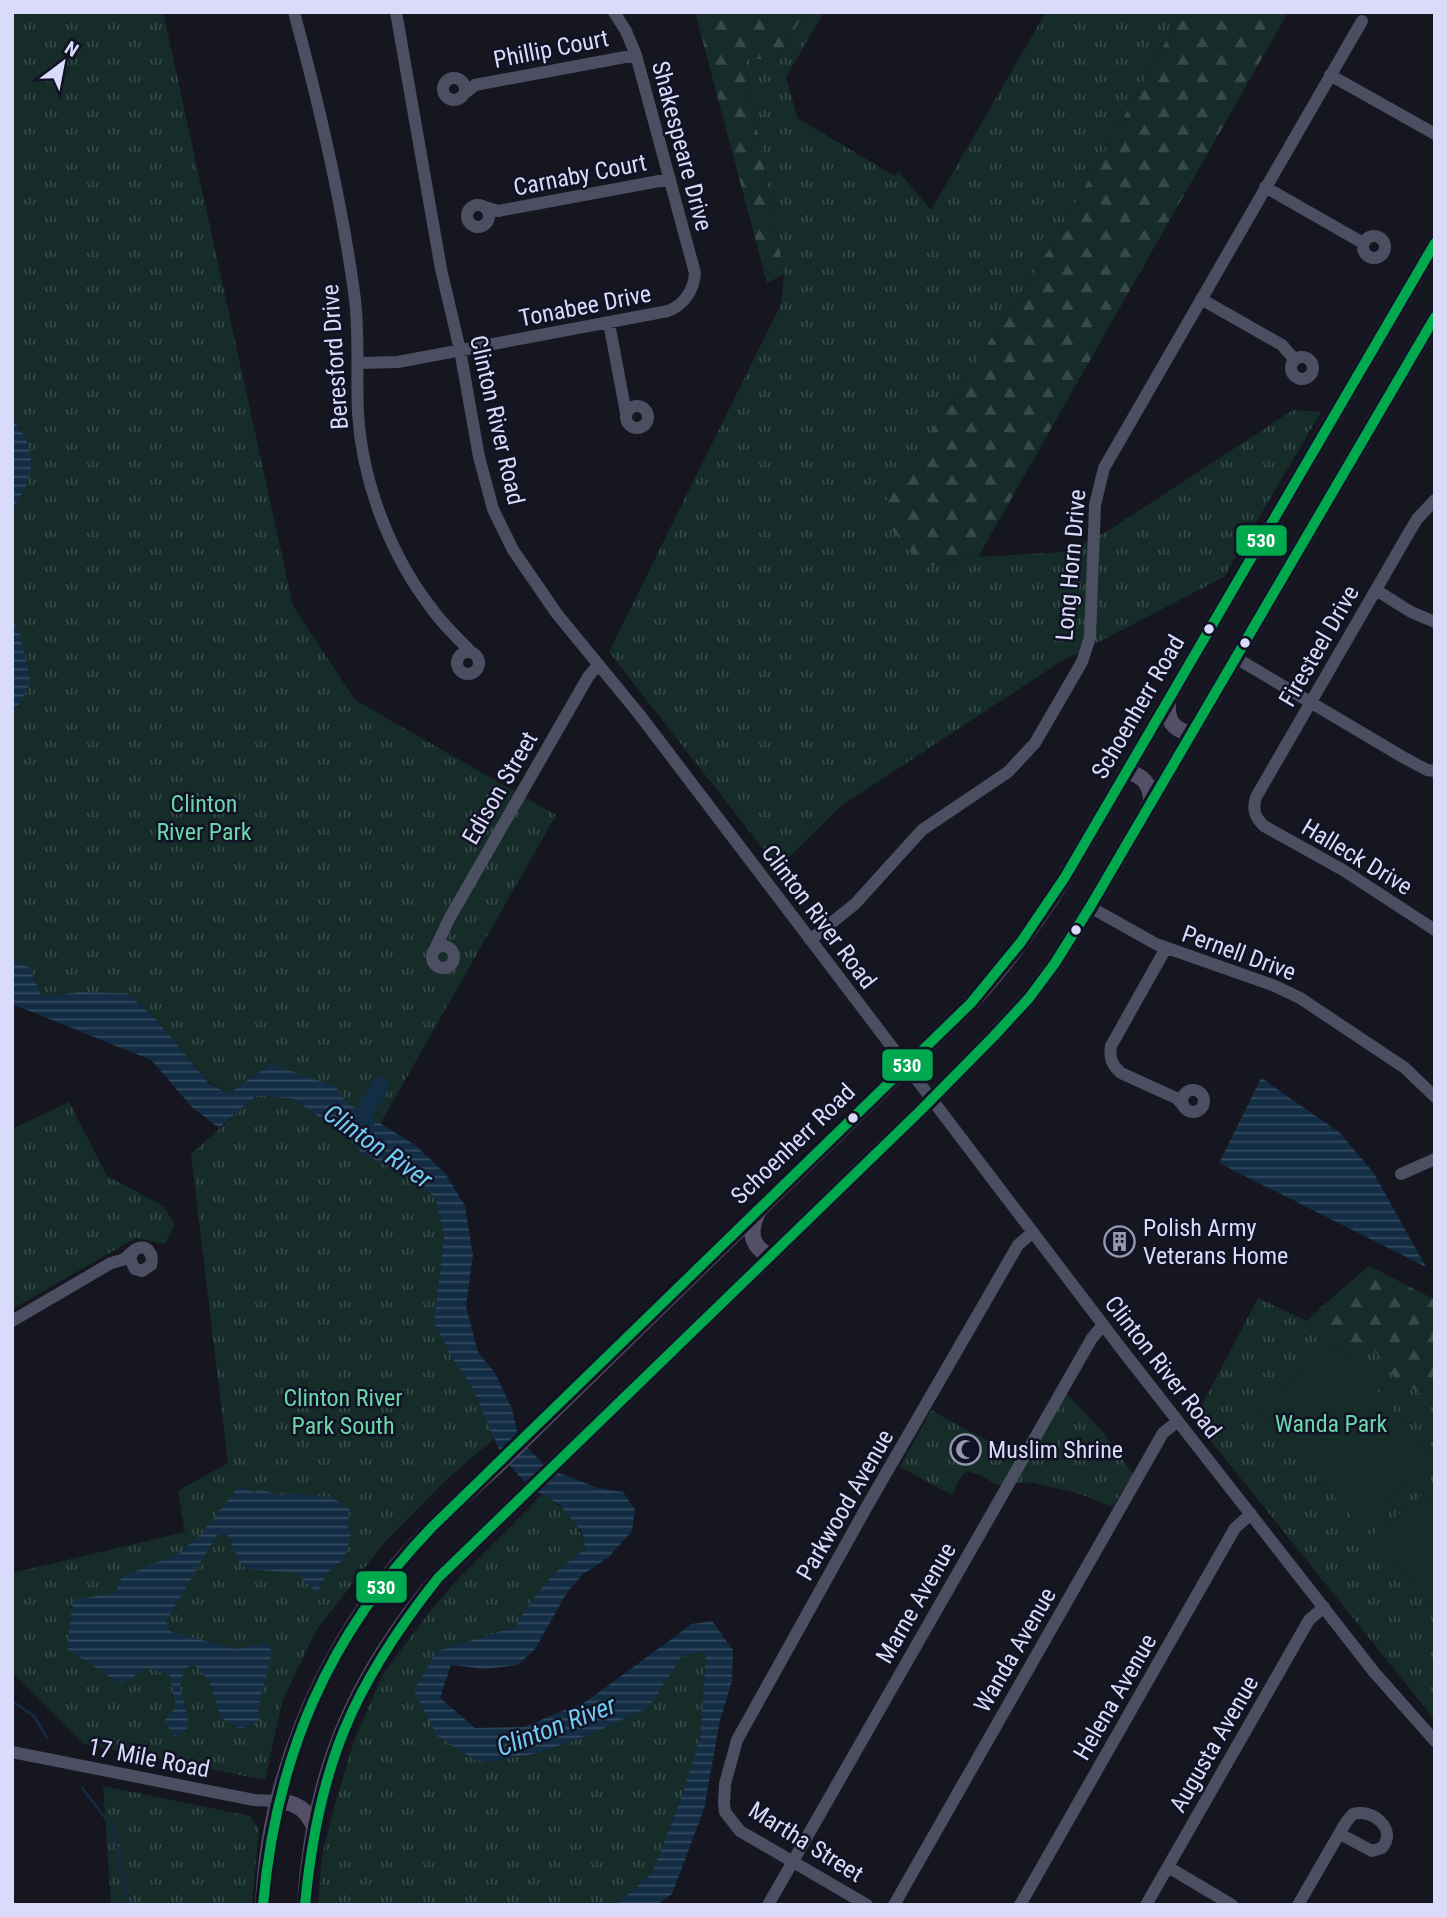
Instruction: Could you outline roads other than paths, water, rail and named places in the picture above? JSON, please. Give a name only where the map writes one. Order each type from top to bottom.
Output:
[{"type":"main road","name":"Schoenherr Road","points":[[263,1905],[267,1857],[277,1801],[293,1751],[313,1701],[354,1626],[385,1581],[450,1508],[495,1468],[971,1003],[1016,951],[1052,898],[1429,265],[1435,243]]},
{"type":"main road","points":[[305,1905],[315,1828],[334,1749],[357,1695],[411,1612],[438,1578],[994,1037],[1055,964],[1435,317]]},
{"type":"main road","points":[[1168,700],[1172,725],[1191,734]]},
{"type":"main road","points":[[1126,772],[1145,780],[1149,786],[1151,803]]},
{"type":"main road","points":[[759,1209],[753,1222],[752,1238],[759,1249],[770,1256]]},
{"type":"main road","points":[[277,1801],[298,1805],[310,1816],[315,1828]]},
{"type":"street","name":"Beresford Drive","points":[[294,12],[333,173],[354,291],[359,363],[358,414],[366,466],[384,524],[401,560],[425,598],[471,652]]},
{"type":"street","name":"Clinton River Road","points":[[396,12],[441,269],[460,350],[480,457],[488,493],[513,550],[541,591],[639,714],[1103,1325],[1374,1672],[1435,1741]]},
{"type":"street","name":"Shakespeare Drive","points":[[614,12],[636,55],[695,273],[693,286],[688,294]]},
{"type":"street","name":"Long Horn Drive","points":[[810,940],[856,904],[922,830],[1008,772],[1035,743],[1087,650],[1092,623],[1095,505],[1104,468],[1362,21]]},
{"type":"street","name":"Phillip Court","points":[[475,85],[451,78],[445,82],[443,89],[445,96],[451,100],[459,99],[475,85],[636,55]]},
{"type":"street","points":[[1330,75],[1435,134]]},
{"type":"street","name":"Phillip Court","points":[[462,80],[466,87],[464,94]]},
{"type":"street","name":"Carnaby Court","points":[[499,211],[482,226],[475,227],[469,223],[466,216],[468,209],[474,205],[499,211],[670,179]]},
{"type":"street","points":[[1265,187],[1363,243]]},
{"type":"street","name":"Carnaby Court","points":[[485,207],[489,213],[488,221]]},
{"type":"street","name":"Tonabee Drive","points":[[359,363],[398,362],[668,311],[679,305],[688,294]]},
{"type":"street","points":[[1201,299],[1282,345],[1295,360]]},
{"type":"street","points":[[609,323],[628,424],[635,428],[642,427],[647,422],[645,408],[624,399]]},
{"type":"street","points":[[626,413],[631,407],[638,405]]},
{"type":"street","name":"Firesteel Drive","points":[[1258,819],[1254,808],[1256,797],[1417,519],[1435,500]]},
{"type":"street","points":[[1376,590],[1411,612],[1435,621]]},
{"type":"street","points":[[457,638],[457,669],[463,674],[471,675],[477,671],[477,657],[471,652],[463,653],[458,658]]},
{"type":"street","points":[[1236,658],[1401,756],[1427,770],[1435,771]]},
{"type":"street","name":"Edison Street","points":[[435,949],[449,919],[588,677],[598,665]]},
{"type":"street","name":"Halleck Drive","points":[[1258,819],[1272,831],[1343,870],[1435,930]]},
{"type":"street","name":"Pernell Drive","points":[[1090,906],[1166,948],[1275,986],[1300,998],[1405,1068],[1435,1097]]},
{"type":"street","points":[[443,935],[454,954],[454,961],[446,968],[439,968],[433,963],[435,949],[442,946],[449,948]]},
{"type":"street","points":[[1166,948],[1111,1046],[1110,1054],[1115,1068],[1121,1073],[1182,1099]]},
{"type":"street","points":[[1401,1174],[1435,1159]]},
{"type":"street","name":"Parkwood Avenue","points":[[725,1812],[725,1784],[730,1762],[748,1717],[1018,1245],[1033,1232]]},
{"type":"street","points":[[12,1321],[111,1263],[129,1259]]},
{"type":"street","name":"Marne Avenue","points":[[768,1905],[1092,1338],[1103,1325]]},
{"type":"street","name":"Wanda Avenue","points":[[894,1905],[1163,1433],[1178,1421]]},
{"type":"street","name":"Helena Avenue","points":[[1020,1905],[1236,1528],[1251,1514]]},
{"type":"street","name":"Augusta Avenue","points":[[1146,1905],[1309,1620],[1324,1607]]},
{"type":"street","name":"17 Mile Road","points":[[12,1752],[254,1800],[277,1801]]},
{"type":"street","name":"Martha Street","points":[[725,1812],[746,1835],[867,1905]]},
{"type":"street","points":[[1298,1905],[1340,1834]]},
{"type":"street","points":[[1168,1867],[1232,1905]]},
{"type":"water","points":[[12,420],[26,440],[31,465],[28,481],[12,510],[14,465]]},
{"type":"water","points":[[12,619],[20,634],[31,683],[12,716]]},
{"type":"water","name":"Clinton River","points":[[12,958],[29,968],[42,997],[79,992],[127,993],[154,1017],[209,1083],[228,1094],[271,1064],[335,1086],[346,1102],[415,1145],[445,1173],[465,1206],[473,1255],[466,1306],[478,1352],[495,1373],[512,1409],[519,1439],[548,1469],[598,1488],[623,1492],[635,1510],[632,1531],[608,1558],[583,1574],[568,1591],[535,1649],[518,1665],[485,1669],[451,1665],[440,1698],[475,1728],[524,1727],[587,1701],[692,1624],[712,1621],[733,1650],[732,1681],[720,1720],[704,1809],[672,1894],[657,1905],[616,1905],[652,1873],[680,1801],[700,1739],[706,1653],[698,1652],[681,1657],[649,1707],[594,1733],[539,1753],[480,1763],[436,1735],[414,1690],[437,1651],[515,1627],[545,1584],[585,1549],[582,1532],[560,1505],[529,1487],[502,1456],[473,1389],[451,1356],[434,1322],[444,1236],[436,1200],[418,1179],[362,1154],[350,1140],[294,1099],[257,1095],[219,1128],[192,1107],[151,1060],[12,1004]]},
{"type":"water","points":[[1261,1078],[1339,1132],[1373,1172],[1426,1267],[1219,1163]]},
{"type":"water","points":[[238,1487],[254,1492],[261,1489],[280,1496],[288,1493],[332,1497],[350,1510],[347,1524],[351,1534],[344,1559],[327,1573],[317,1593],[297,1573],[248,1569],[241,1565],[227,1534],[217,1535],[166,1621],[171,1632],[237,1649],[266,1643],[272,1652],[258,1709],[260,1721],[240,1729],[221,1718],[209,1681],[194,1664],[184,1669],[180,1686],[188,1719],[187,1729],[175,1737],[164,1721],[176,1707],[170,1675],[147,1668],[121,1684],[67,1649],[73,1600],[115,1593],[122,1577],[180,1553],[203,1532]]},
{"type":"waterway","name":"Clinton River","points":[[366,1137],[364,1113],[380,1086]]},
{"type":"waterway","points":[[12,1701],[34,1716],[47,1738]]},
{"type":"waterway","points":[[82,1788],[113,1828],[128,1901],[133,1905]]},
{"type":"place","name":"Polish Army Veterans Home","points":[[1120,1242]]},
{"type":"place","name":"Muslim Shrine","points":[[965,1450]]},
{"type":"park label","name":"Clinton River Park","points":[[204,818]]},
{"type":"park label","name":"Clinton River Park South","points":[[343,1412]]},
{"type":"park label","name":"Wanda Park","points":[[1331,1424]]}]
